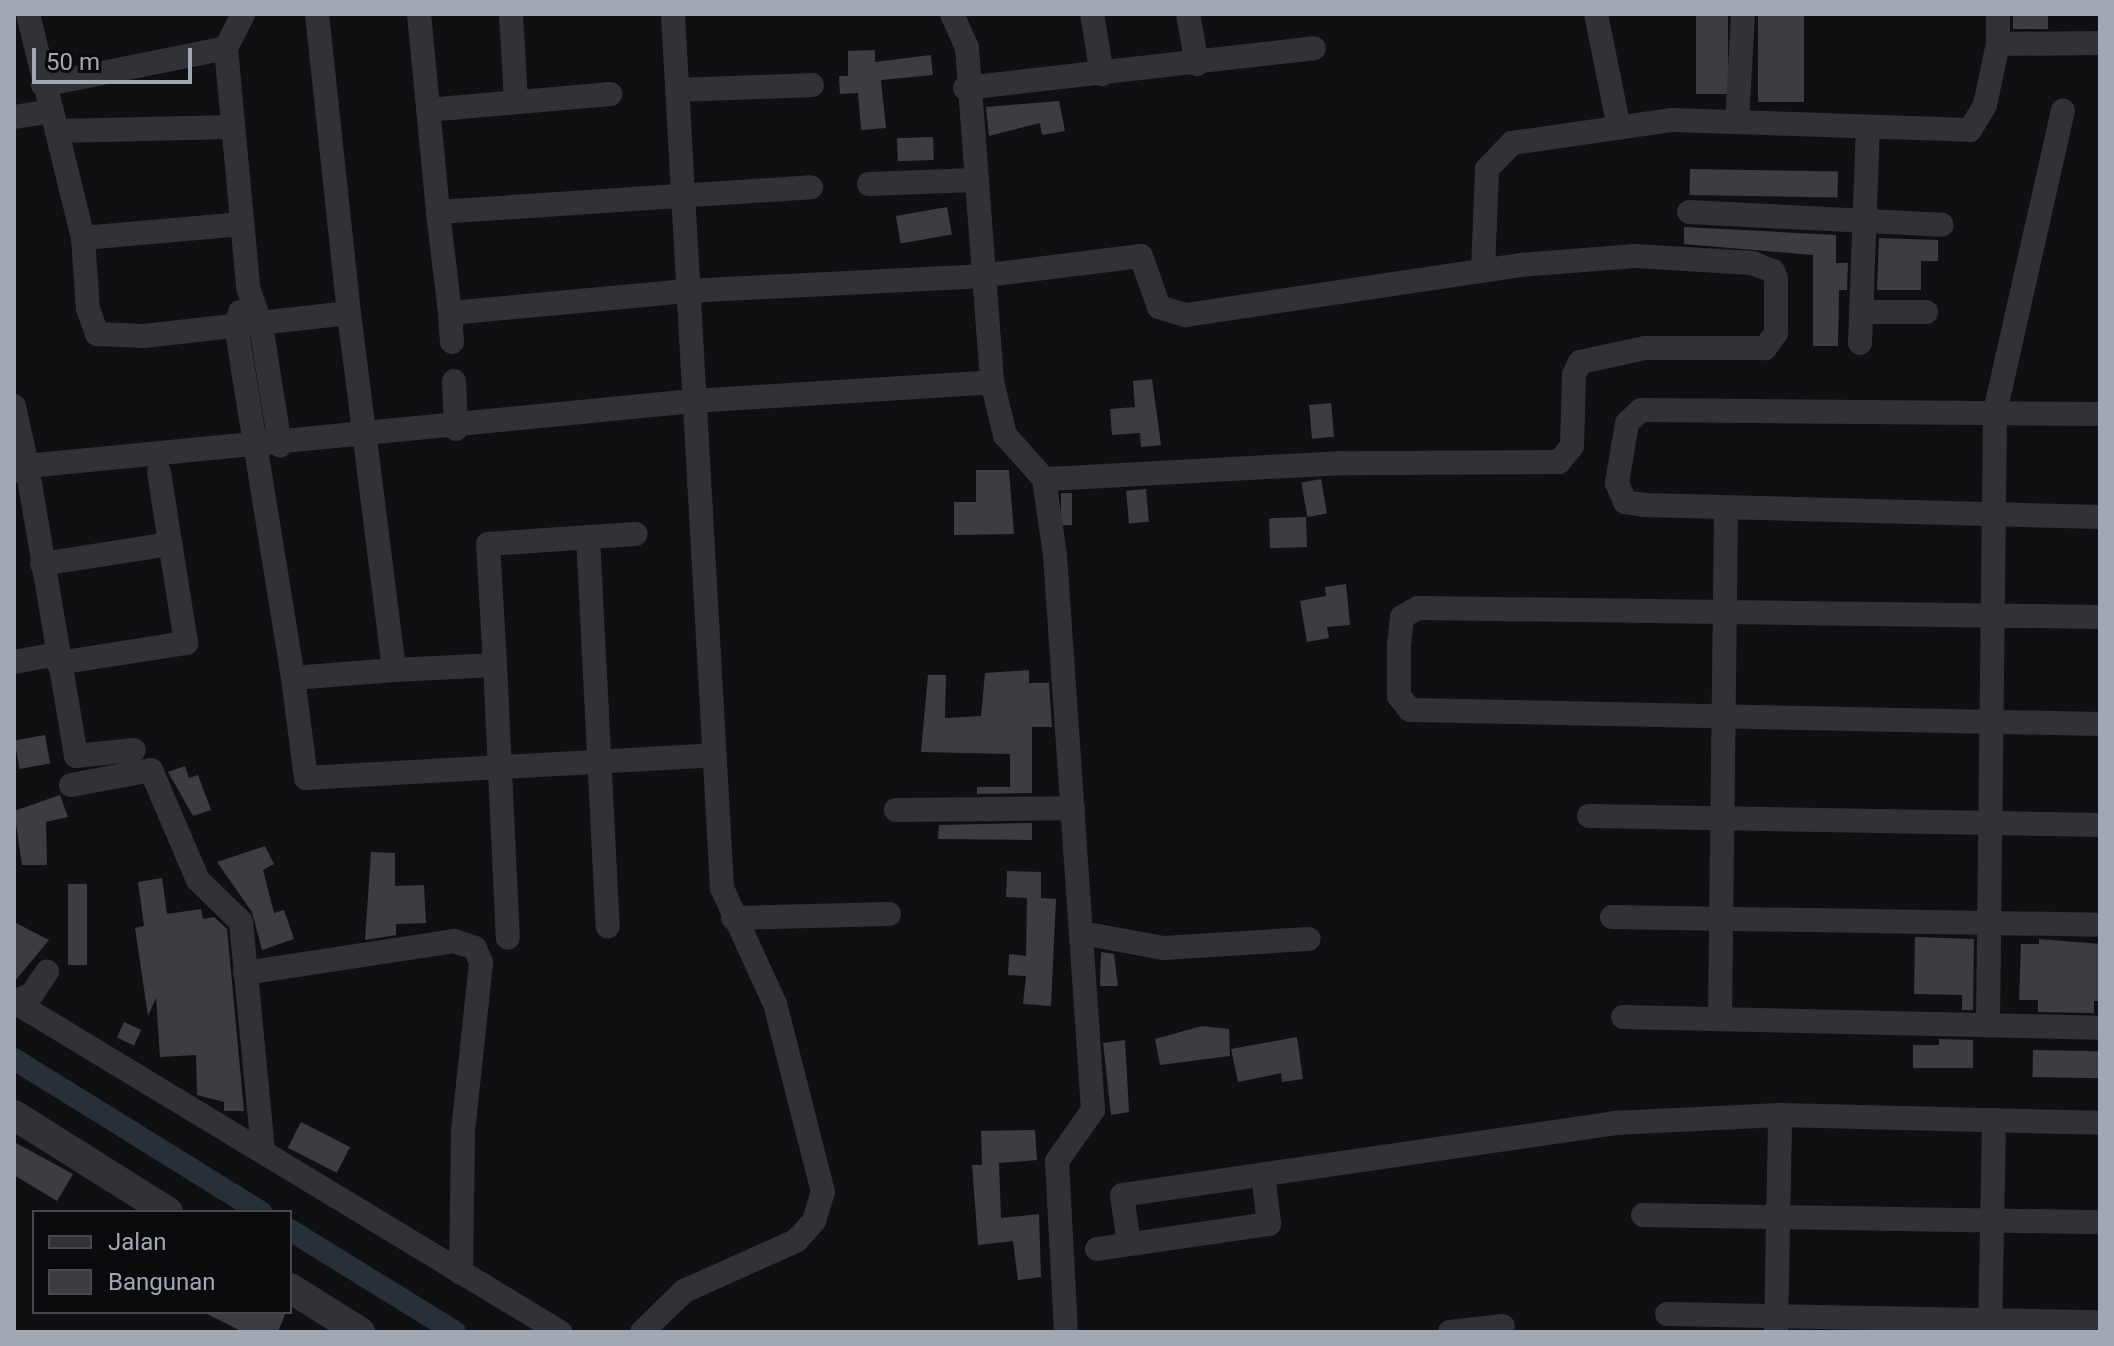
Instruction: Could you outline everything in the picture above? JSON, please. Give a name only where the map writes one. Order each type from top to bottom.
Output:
[{"type":"street","points":[[28,14],[83,238],[88,309],[97,334],[261,326],[349,313]]},
{"type":"street","points":[[317,14],[363,437],[394,670]]},
{"type":"street","points":[[419,14],[452,342]]},
{"type":"street","points":[[511,14],[516,100]]},
{"type":"street","points":[[642,1332],[684,1291],[796,1241],[821,1201],[775,1004],[733,918],[722,888],[673,14]]},
{"type":"street","points":[[952,14],[967,48],[965,88],[992,382],[1005,435],[1044,479],[1073,808],[1093,1110],[1057,1161],[1066,1332]]},
{"type":"street","points":[[1092,14],[1102,74]]},
{"type":"street","points":[[1188,14],[1197,64]]},
{"type":"street","points":[[1596,14],[1619,128]]},
{"type":"street","points":[[1737,122],[1743,14]]},
{"type":"street","points":[[1483,270],[1482,195],[1494,159],[1512,143],[1672,120],[1970,130],[1985,105],[1998,44],[1998,14]]},
{"type":"street","points":[[244,15],[226,48],[248,287],[261,326],[280,445]]},
{"type":"street","points":[[1998,44],[2100,43]]},
{"type":"street","points":[[43,85],[226,48]]},
{"type":"street","points":[[965,88],[1197,64],[1314,48]]},
{"type":"street","points":[[678,90],[812,85]]},
{"type":"street","points":[[428,110],[610,94]]},
{"type":"street","points":[[1988,1023],[1995,412],[2063,111]]},
{"type":"street","points":[[14,117],[233,127]]},
{"type":"street","points":[[1860,343],[1868,127]]},
{"type":"street","points":[[869,184],[974,180]]},
{"type":"street","points":[[438,212],[685,192],[811,187]]},
{"type":"street","points":[[1689,212],[1942,225]]},
{"type":"street","points":[[83,238],[242,224]]},
{"type":"street","points":[[450,313],[687,291],[980,276],[1141,256],[1159,307],[1186,315],[1483,270],[1635,256],[1752,263],[1773,271],[1776,279],[1776,333],[1765,348],[1645,348],[1592,356],[1574,375],[1572,446],[1559,462],[1343,463],[1044,479]]},
{"type":"street","points":[[248,287],[236,326],[293,678],[306,778],[714,755]]},
{"type":"street","points":[[1861,312],[1926,312]]},
{"type":"street","points":[[454,381],[456,429]]},
{"type":"street","points":[[21,468],[456,429],[693,401],[992,382]]},
{"type":"street","points":[[14,406],[21,468],[42,564],[76,756],[134,750]]},
{"type":"street","points":[[2100,414],[1635,412],[1618,462],[1625,502],[1726,510],[2100,517]]},
{"type":"street","points":[[14,662],[186,643],[159,472]]},
{"type":"street","points":[[1720,1018],[1718,921],[1723,817],[1726,510]]},
{"type":"street","points":[[508,938],[488,544],[636,534]]},
{"type":"street","points":[[588,537],[602,761],[608,926]]},
{"type":"street","points":[[42,564],[170,544]]},
{"type":"street","points":[[2100,617],[1418,608],[1402,617],[1399,645],[1399,696],[1410,710],[2100,724]]},
{"type":"street","points":[[293,678],[495,665]]},
{"type":"street","points":[[71,785],[151,770],[198,880],[241,922],[263,1151]]},
{"type":"street","points":[[896,810],[1073,808]]},
{"type":"street","points":[[1589,816],[2100,825]]},
{"type":"street","points":[[733,918],[889,914]]},
{"type":"street","points":[[1612,917],[2100,925]]},
{"type":"street","points":[[1082,933],[1164,948],[1309,939]]},
{"type":"street","points":[[245,973],[454,941],[475,948],[481,963],[463,1131],[461,1273]]},
{"type":"street","points":[[47,972],[16,1003],[560,1332]]},
{"type":"street","points":[[1623,1017],[1988,1023],[2100,1028]]},
{"type":"street","points":[[14,1115],[165,1210]]},
{"type":"street","points":[[1776,1324],[1780,1115]]},
{"type":"street","points":[[1129,1244],[1122,1195],[1614,1123],[1780,1115],[2100,1123]]},
{"type":"street","points":[[1990,1326],[1994,1120]]},
{"type":"street","points":[[1097,1249],[1269,1224],[1263,1174]]},
{"type":"street","points":[[1643,1215],[2100,1222]]},
{"type":"street","points":[[292,1289],[360,1332]]},
{"type":"street","points":[[1667,1314],[1776,1324],[1990,1326],[2100,1322]]},
{"type":"street","points":[[1450,1332],[1503,1326]]},
{"type":"building","points":[[1696,14],[1728,14],[1728,94],[1696,94]]},
{"type":"building","points":[[1758,14],[1804,14],[1804,102],[1758,102]]},
{"type":"building","points":[[2013,14],[2048,14],[2048,29],[2013,29]]},
{"type":"building","points":[[875,50],[875,62],[931,55],[933,75],[881,80],[886,128],[861,130],[858,93],[840,94],[839,76],[848,76],[848,51]]},
{"type":"building","points":[[1059,101],[1065,131],[1042,135],[1040,123],[989,136],[986,107]]},
{"type":"building","points":[[933,137],[934,160],[898,161],[897,138]]},
{"type":"building","points":[[1690,169],[1838,172],[1838,198],[1690,195]]},
{"type":"building","points":[[947,207],[952,235],[901,244],[896,216]]},
{"type":"building","points":[[1684,227],[1836,235],[1836,263],[1848,263],[1847,290],[1839,290],[1838,346],[1813,346],[1813,255],[1684,244]]},
{"type":"building","points":[[1879,238],[1938,240],[1938,261],[1921,261],[1921,290],[1877,290]]},
{"type":"building","points":[[1152,379],[1161,445],[1141,447],[1140,433],[1112,435],[1110,409],[1135,407],[1133,381]]},
{"type":"building","points":[[1331,403],[1334,437],[1312,439],[1309,405]]},
{"type":"building","points":[[976,470],[1009,470],[1014,534],[954,535],[954,502],[976,502]]},
{"type":"building","points":[[1321,479],[1327,513],[1307,517],[1301,482]]},
{"type":"building","points":[[1146,489],[1149,522],[1129,524],[1126,491]]},
{"type":"building","points":[[1061,493],[1072,493],[1072,525],[1061,525]]},
{"type":"building","points":[[1306,517],[1307,547],[1270,548],[1269,518]]},
{"type":"building","points":[[1346,584],[1350,625],[1327,627],[1329,638],[1307,642],[1300,601],[1326,596],[1325,587]]},
{"type":"building","points":[[1029,670],[1029,683],[1049,683],[1052,727],[1032,727],[1032,793],[977,794],[977,787],[1010,787],[1010,754],[921,752],[928,675],[946,675],[945,718],[981,716],[985,673]]},
{"type":"building","points":[[45,735],[50,764],[20,769],[14,740]]},
{"type":"building","points":[[185,766],[189,778],[198,775],[211,810],[193,816],[168,772]]},
{"type":"building","points":[[60,795],[68,817],[46,822],[47,865],[22,865],[14,811]]},
{"type":"building","points":[[1032,823],[1032,840],[938,839],[939,825]]},
{"type":"building","points":[[265,846],[274,864],[263,870],[274,913],[284,910],[294,939],[262,950],[252,912],[217,862]]},
{"type":"building","points":[[371,852],[395,853],[395,886],[424,885],[426,923],[396,924],[396,935],[365,940]]},
{"type":"building","points":[[1007,871],[1041,872],[1041,898],[1056,899],[1051,1006],[1023,1004],[1026,976],[1008,975],[1009,954],[1026,956],[1027,898],[1006,897]]},
{"type":"building","points":[[162,878],[167,914],[201,909],[203,919],[214,917],[227,929],[244,1111],[224,1111],[224,1102],[197,1095],[196,1055],[160,1057],[156,998],[148,1016],[135,928],[144,926],[138,882]]},
{"type":"building","points":[[68,884],[87,884],[87,965],[68,965]]},
{"type":"building","points":[[14,922],[49,940],[14,982]]},
{"type":"building","points":[[1915,937],[1974,939],[1973,1010],[1962,1010],[1962,995],[1914,994]]},
{"type":"building","points":[[2039,939],[2100,944],[2100,1001],[2094,1001],[2094,1013],[2038,1012],[2038,1000],[2019,1000],[2021,944],[2039,944]]},
{"type":"building","points":[[1101,952],[1114,954],[1118,986],[1100,986]]},
{"type":"building","points":[[124,1022],[141,1030],[134,1045],[117,1037]]},
{"type":"building","points":[[1202,1026],[1229,1029],[1230,1056],[1160,1065],[1155,1039]]},
{"type":"building","points":[[1297,1037],[1303,1079],[1282,1082],[1281,1073],[1238,1082],[1231,1049]]},
{"type":"building","points":[[1939,1039],[1973,1040],[1973,1068],[1913,1068],[1913,1045],[1939,1045]]},
{"type":"building","points":[[1125,1040],[1129,1112],[1111,1115],[1103,1043]]},
{"type":"building","points":[[2033,1050],[2100,1051],[2100,1078],[2033,1077]]},
{"type":"building","points":[[301,1122],[350,1147],[337,1173],[288,1148]]},
{"type":"building","points":[[1035,1130],[1037,1160],[999,1163],[1001,1218],[1039,1214],[1041,1277],[1018,1280],[1013,1241],[978,1245],[972,1165],[982,1165],[981,1131]]},
{"type":"building","points":[[14,1142],[73,1174],[57,1201],[14,1175]]},
{"type":"building","points":[[207,1314],[285,1314],[278,1332],[243,1332]]},
{"type":"waterway","points":[[14,1059],[258,1210]]},
{"type":"waterway","points":[[292,1231],[455,1332]]}]
